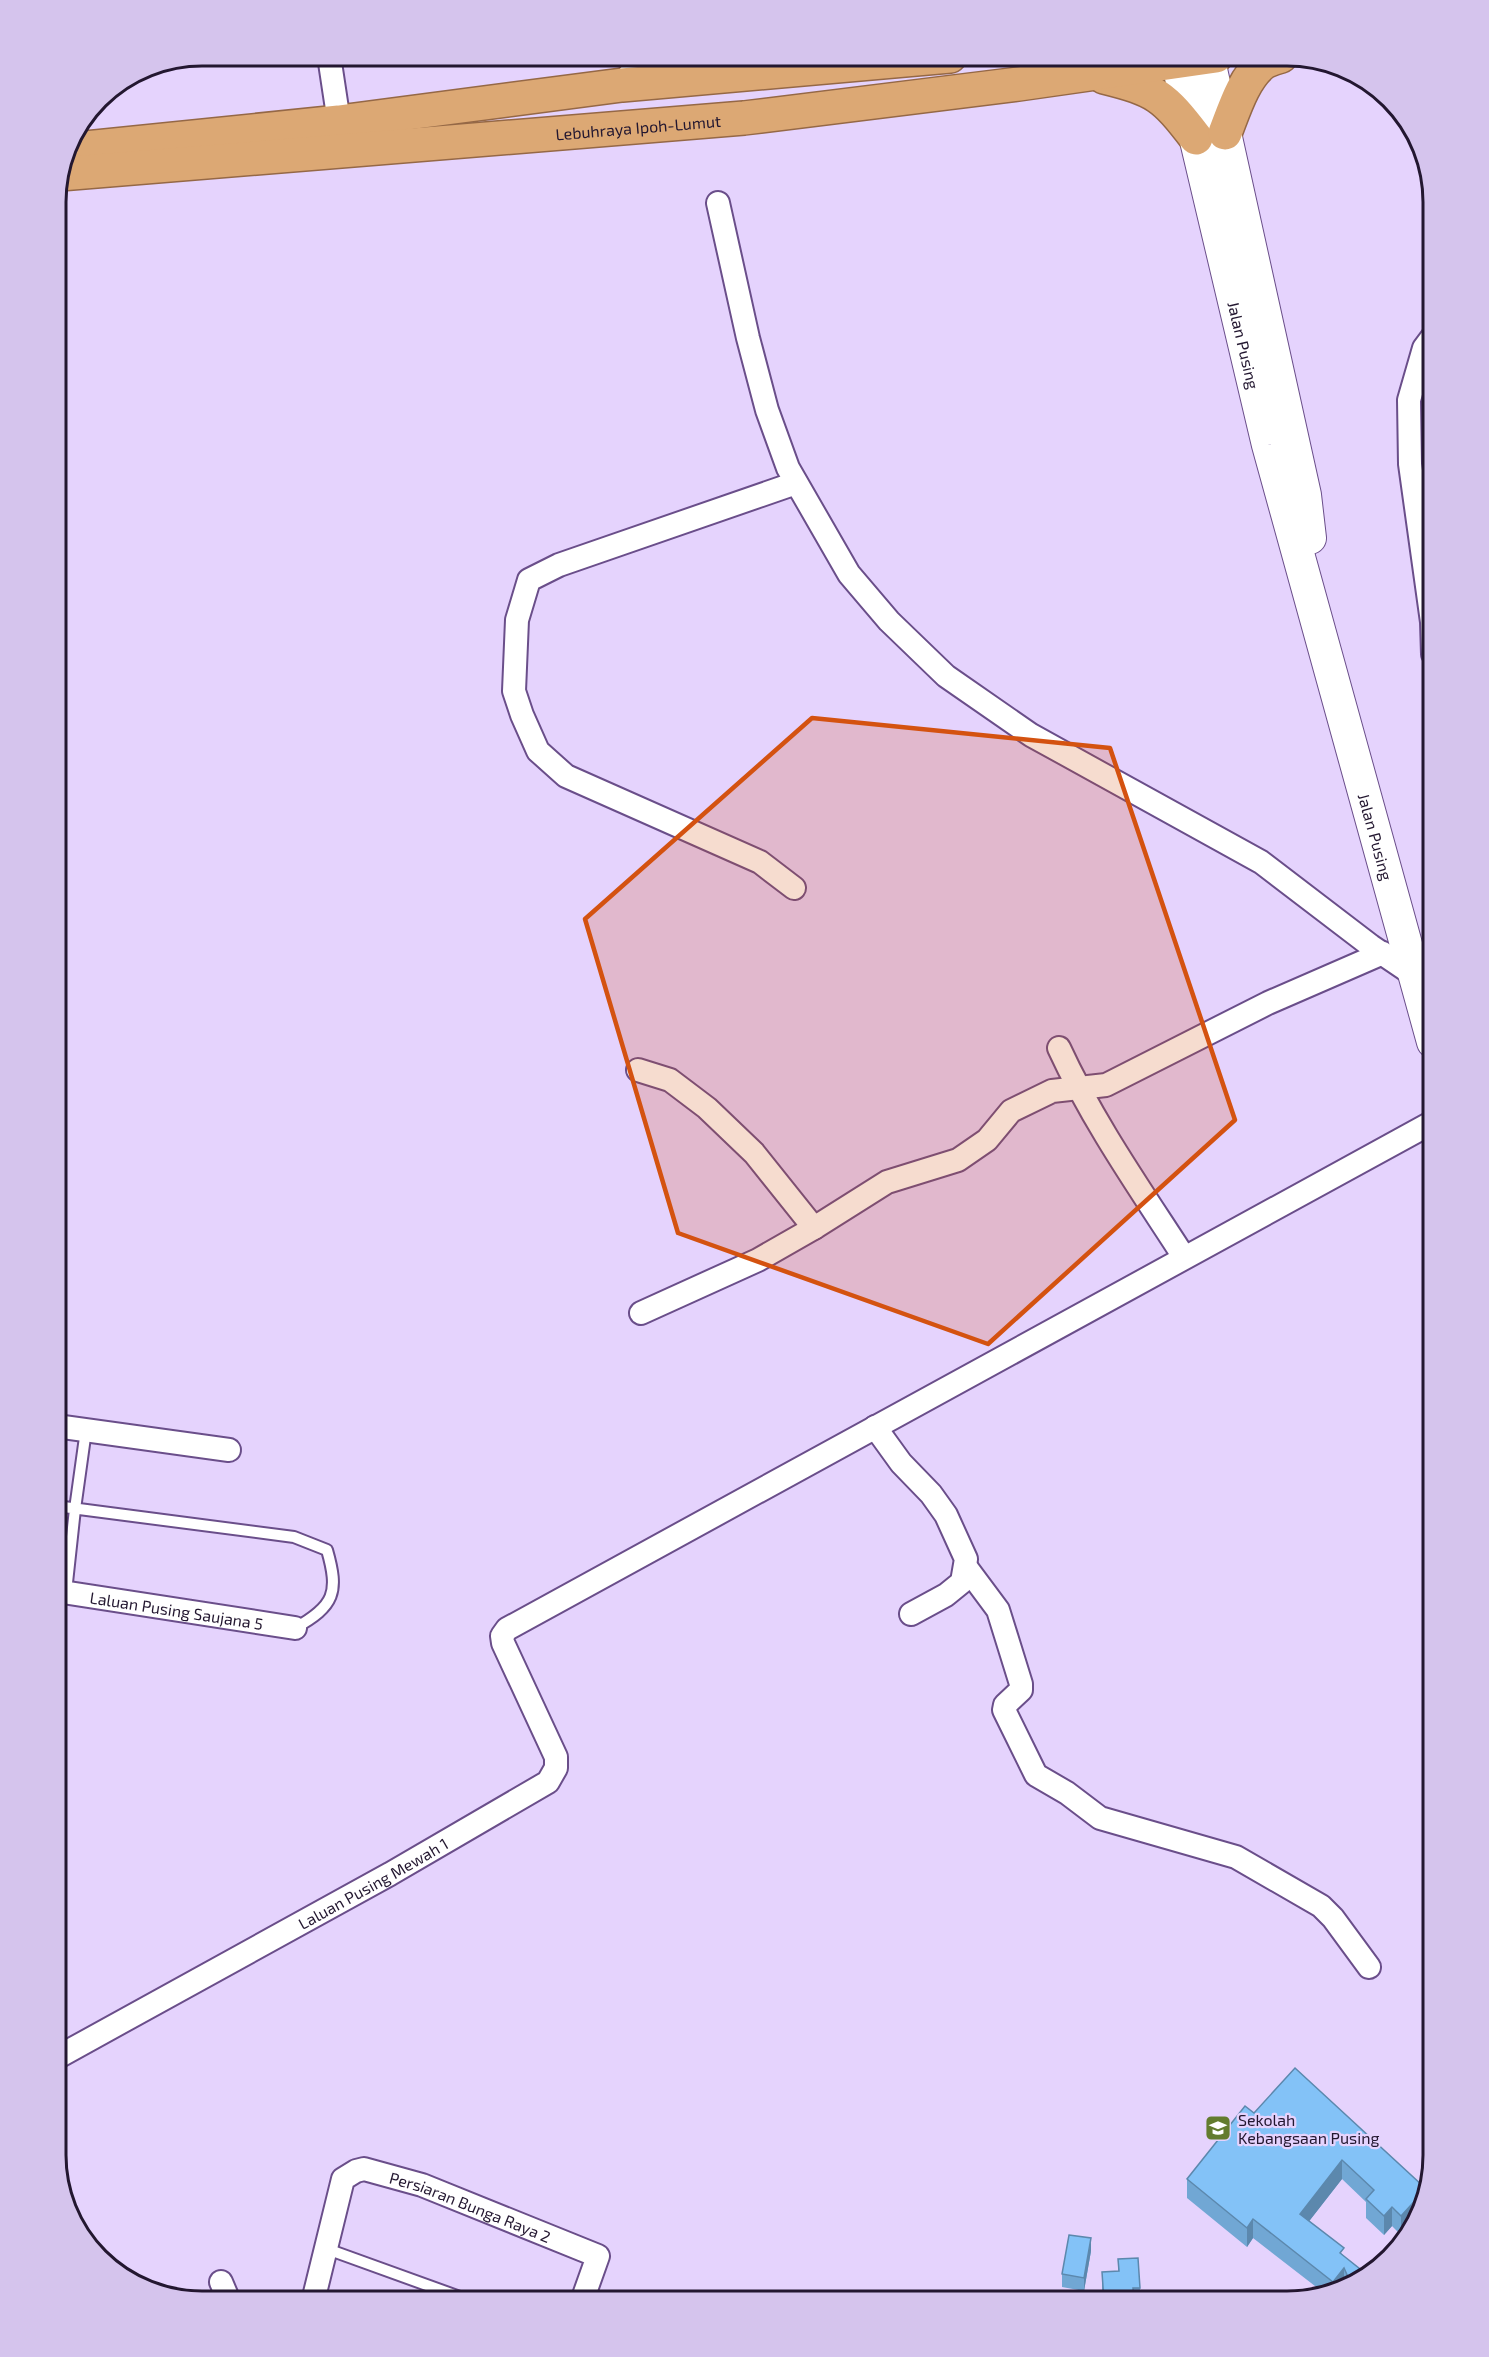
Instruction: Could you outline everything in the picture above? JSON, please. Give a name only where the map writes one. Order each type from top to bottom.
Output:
[{"type":"highway","points":[[77,149],[339,122],[622,85],[833,66]]},
{"type":"highway","name":"Lebuhraya Ipoh-Lumut","points":[[70,173],[744,118],[1140,66]]},
{"type":"highway","points":[[1089,74],[1135,85],[1154,93],[1210,136],[1261,66]]},
{"type":"main road","name":"Jalan Pusing","points":[[1198,66],[1268,445],[1320,632],[1423,966]]},
{"type":"street","points":[[331,66],[339,122]]},
{"type":"street","points":[[622,85],[636,66]]},
{"type":"street","points":[[718,203],[748,338],[767,410],[788,468],[849,574],[889,621],[946,676],[1031,735],[1262,862],[1371,946],[1405,969],[1423,966]]},
{"type":"street","points":[[1423,351],[1409,400],[1410,464],[1423,517]]},
{"type":"street","points":[[794,888],[760,862],[566,776],[538,751],[522,716],[514,691],[517,620],[529,580],[559,565],[796,483]]},
{"type":"street","points":[[641,1313],[758,1260],[887,1182],[958,1160],[987,1140],[1011,1111],[1052,1091],[1106,1085],[1268,1003],[1383,953]]},
{"type":"street","points":[[1059,1048],[1077,1088],[1184,1257]]},
{"type":"street","points":[[638,1070],[670,1080],[707,1108],[754,1153],[814,1228]]},
{"type":"street","points":[[911,1614],[957,1588],[962,1582],[966,1559],[960,1541],[946,1515],[931,1494],[901,1463],[874,1426],[1423,1128]]},
{"type":"street","name":"Laluan Pusing Mewah 1","points":[[66,2053],[380,1880],[548,1782],[556,1768],[556,1757],[502,1636],[507,1629],[874,1426]]},
{"type":"street","points":[[66,1427],[229,1450]]},
{"type":"street","points":[[966,1567],[998,1610],[1021,1684],[1021,1690],[1005,1705],[1004,1710],[1036,1775],[1067,1793],[1100,1818],[1236,1857],[1245,1862],[1321,1906],[1333,1918],[1369,1967]]},
{"type":"street","name":"Laluan Pusing Saujana 5","points":[[66,1593],[295,1628]]},
{"type":"street","name":"Persiaran Bunga Raya 2","points":[[327,2249],[343,2179],[364,2169],[422,2185],[598,2256],[586,2291]]},
{"type":"street","points":[[316,2291],[327,2249]]},
{"type":"lane","points":[[66,1562],[86,1430]]},
{"type":"lane","points":[[66,1508],[294,1537],[327,1550],[334,1576],[334,1590],[319,1615],[295,1628]]},
{"type":"lane","points":[[327,2249],[443,2291]]},
{"type":"highlighted area","points":[[812,718],[1110,748],[1235,1120],[988,1344],[678,1233],[585,919]]},
{"type":"building","points":[[1295,2068],[1420,2183],[1416,2200],[1401,2216],[1392,2207],[1384,2216],[1366,2199],[1374,2190],[1342,2160],[1300,2214],[1344,2248],[1340,2253],[1361,2269],[1348,2277],[1344,2268],[1333,2282],[1253,2219],[1247,2228],[1187,2179],[1245,2106],[1254,2113]]},
{"type":"building","points":[[1069,2235],[1091,2238],[1084,2278],[1062,2274]]},
{"type":"building","points":[[1138,2258],[1140,2288],[1133,2288],[1133,2291],[1103,2291],[1102,2272],[1119,2271],[1118,2259]]},
{"type":"place","name":"Sekolah Kebangsaan Pusing","points":[[1218,2128]]}]
